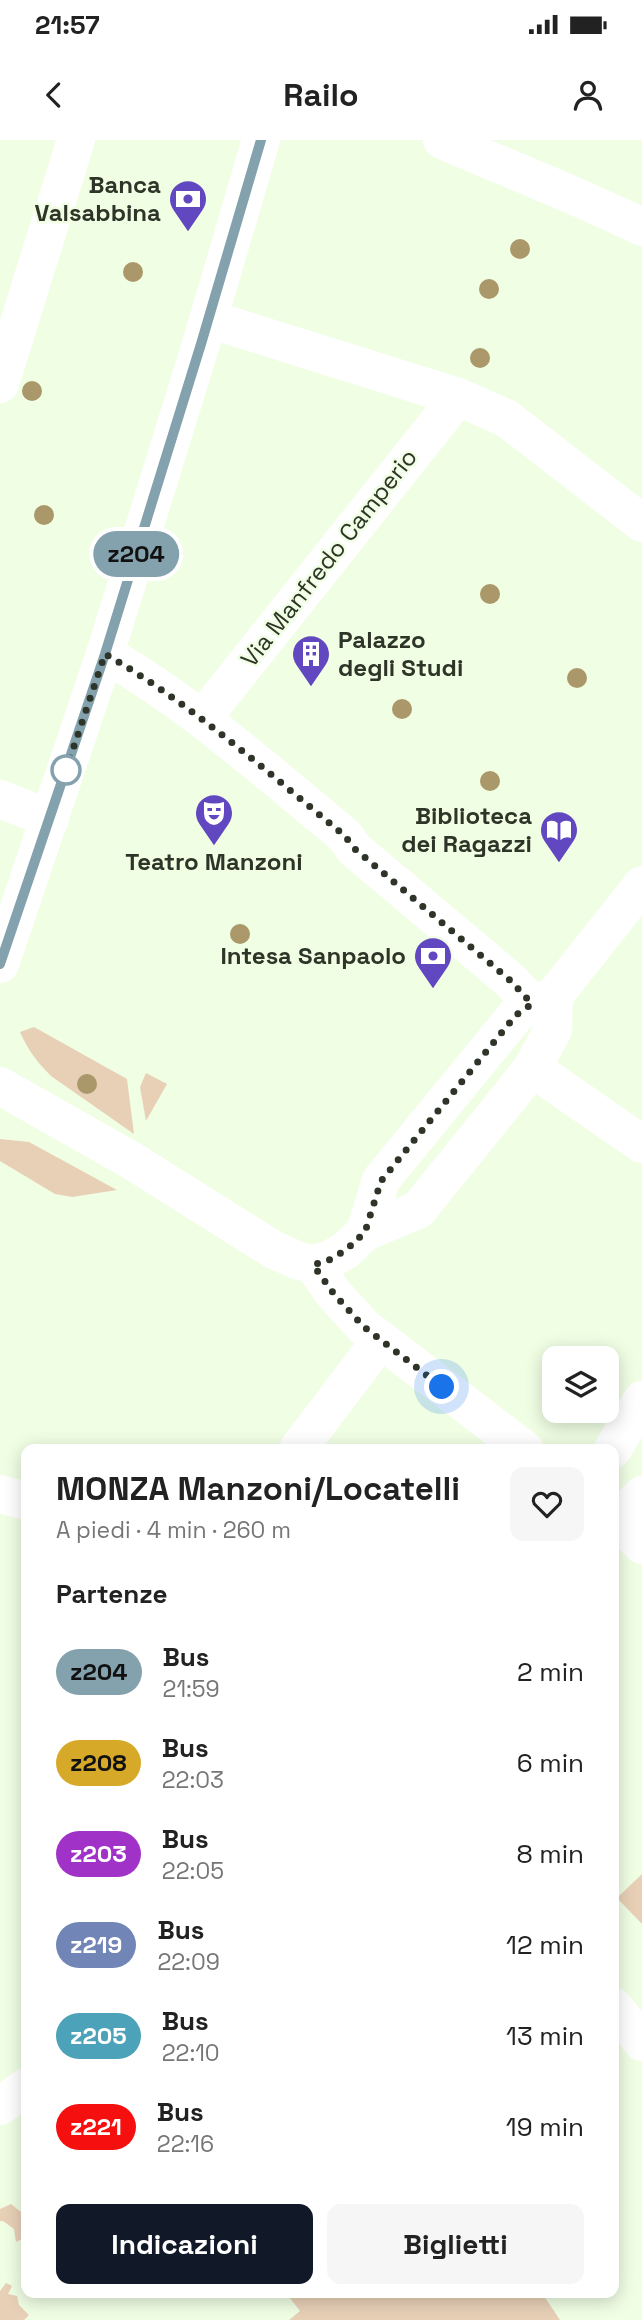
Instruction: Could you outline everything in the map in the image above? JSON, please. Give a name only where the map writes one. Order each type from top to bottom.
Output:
[{"type":"street","points":[[0,384],[76,140]]},
{"type":"street","points":[[0,964],[105,654],[209,319],[261,140]]},
{"type":"street","points":[[442,140],[583,198],[642,227]]},
{"type":"street","points":[[209,319],[457,397],[506,418],[642,523]]},
{"type":"street","name":"Via Manfredo Camperio","points":[[202,719],[457,397]]},
{"type":"street","points":[[0,1086],[134,1162],[274,1250],[313,1265],[346,1250],[365,1232],[418,1210],[532,1068],[553,1030],[543,1000],[511,981],[355,849],[344,835],[202,719],[139,673],[105,654]]},
{"type":"street","points":[[0,799],[50,819]]},
{"type":"street","points":[[365,1232],[381,1181],[502,1030],[516,1015],[543,1000],[642,885]]},
{"type":"street","points":[[532,1068],[642,1144]]},
{"type":"street","points":[[313,1265],[334,1294],[364,1327],[517,1444]]},
{"type":"street","points":[[302,1444],[380,1341]]},
{"type":"street","points":[[616,1444],[642,1400]]},
{"type":"street","points":[[0,1494],[21,1500]]},
{"type":"street","points":[[619,2013],[642,2042]]},
{"type":"street","points":[[0,2106],[21,2091]]},
{"type":"shaded area","points":[[34,1027],[127,1079],[134,1134],[46,1071],[20,1032]]},
{"type":"shaded area","points":[[146,1073],[167,1084],[146,1121],[140,1087]]},
{"type":"shaded area","points":[[0,1139],[29,1142],[117,1190],[72,1197],[55,1194],[0,1161]]},
{"type":"shaded area","points":[[642,1874],[642,1924],[619,1900],[619,1896]]},
{"type":"shaded area","points":[[11,2204],[21,2212],[21,2240],[16,2242],[14,2229],[0,2221],[0,2209]]},
{"type":"shaded area","points":[[6,2283],[12,2286],[8,2294],[17,2296],[19,2305],[29,2315],[24,2320],[0,2320],[0,2291]]},
{"type":"shaded area","points":[[290,2298],[545,2298],[560,2320],[289,2320],[300,2311]]},
{"type":"bus line","name":"z204","points":[[0,964],[105,654],[261,140]]},
{"type":"place","name":"Banca Valsabbina","points":[[188,233]]},
{"type":"place","name":"Palazzo degli Studi","points":[[311,688]]},
{"type":"place","name":"Teatro Manzoni","points":[[214,847]]},
{"type":"place","name":"Biblioteca dei Ragazzi","points":[[559,864]]},
{"type":"place","name":"Intesa Sanpaolo","points":[[433,990]]},
{"type":"route","points":[[66,770],[105,654],[139,673],[202,719],[344,835],[355,849],[511,981],[532,1004],[516,1015],[381,1181],[365,1232],[346,1250],[313,1265],[334,1294],[364,1327],[442,1387]]}]
